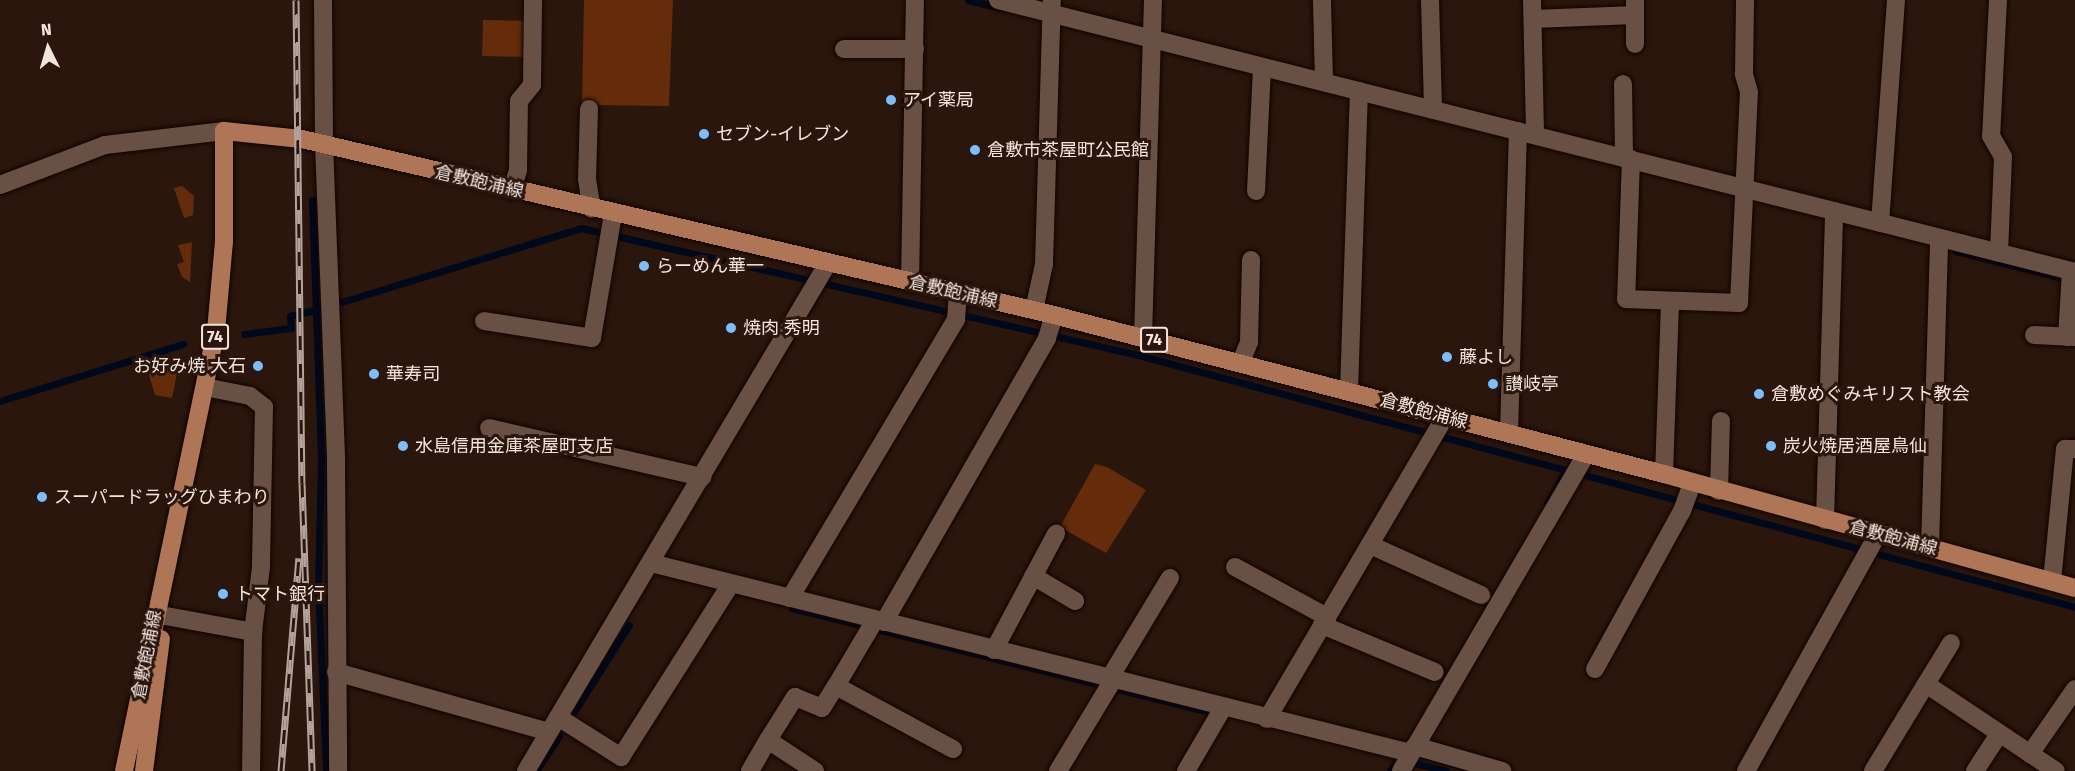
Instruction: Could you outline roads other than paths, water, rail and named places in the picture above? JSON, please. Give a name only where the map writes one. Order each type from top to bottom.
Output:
[{"type":"main road","name":"倉敷飽浦線","points":[[124,771],[160,615],[220,300],[224,131],[273,133],[592,209],[611,227],[820,276],[910,282],[957,307],[1034,310],[1050,327],[1143,337],[1349,391],[1438,429],[1509,433],[1578,466],[1664,474],[1688,496],[1719,491],[1825,520],[1872,546],[1930,548],[2075,588]]},
{"type":"main road","name":"倉敷飽浦線","points":[[143,768],[160,615]]},
{"type":"street","points":[[323,0],[324,144],[336,462],[338,771]]},
{"type":"street","points":[[512,190],[518,170],[519,101],[531,85],[532,0]]},
{"type":"street","points":[[910,282],[915,0]]},
{"type":"street","points":[[998,0],[1051,7],[1152,43],[1261,72],[1324,82],[1359,96],[1433,110],[1522,136],[1834,218],[1880,223],[1939,245],[1999,253],[2071,276],[2071,337],[2034,335]]},
{"type":"street","points":[[1143,337],[1153,0]]},
{"type":"street","points":[[1322,0],[1324,82]]},
{"type":"street","points":[[1430,0],[1433,110]]},
{"type":"street","points":[[1509,433],[1522,136],[1533,19],[1532,0]]},
{"type":"street","points":[[1623,84],[1629,164],[1626,299],[1739,303],[1749,92],[1744,74],[1745,0]]},
{"type":"street","points":[[1880,223],[1896,0]]},
{"type":"street","points":[[1998,0],[1991,136],[2003,157],[1999,253]]},
{"type":"street","points":[[1034,310],[1044,264],[1051,7]]},
{"type":"street","points":[[1533,19],[1635,7],[1635,44]]},
{"type":"street","points":[[844,49],[915,49]]},
{"type":"street","points":[[1256,191],[1261,72]]},
{"type":"street","points":[[1349,391],[1359,96]]},
{"type":"street","points":[[589,110],[587,179],[592,209]]},
{"type":"street","points":[[0,185],[105,145],[224,131]]},
{"type":"street","points":[[1825,520],[1834,218]]},
{"type":"street","points":[[484,321],[592,338],[611,227]]},
{"type":"street","points":[[1930,548],[1939,245]]},
{"type":"street","points":[[1241,362],[1249,342],[1251,260]]},
{"type":"street","points":[[526,771],[820,276]]},
{"type":"street","points":[[1664,474],[1670,301]]},
{"type":"street","points":[[789,598],[957,307]]},
{"type":"street","points":[[750,771],[795,698],[822,708],[875,625],[1050,327]]},
{"type":"street","points":[[205,387],[250,396],[264,406],[261,576],[253,632],[251,771]]},
{"type":"street","points":[[1719,491],[1721,421]]},
{"type":"street","points":[[489,428],[702,477]]},
{"type":"street","points":[[1267,719],[1438,429]]},
{"type":"street","points":[[2052,581],[2065,449],[2075,449]]},
{"type":"street","points":[[1401,771],[1578,466]]},
{"type":"street","points":[[1595,669],[1688,496]]},
{"type":"street","points":[[994,650],[1056,534]]},
{"type":"street","points":[[1370,545],[1481,595]]},
{"type":"street","points":[[1746,771],[1872,546]]},
{"type":"street","points":[[651,563],[789,598],[875,625],[994,650],[1220,713],[1267,719],[1413,749],[1502,771]]},
{"type":"street","points":[[1235,567],[1325,621],[1435,672]]},
{"type":"street","points":[[1033,576],[1075,601]]},
{"type":"street","points":[[1058,771],[1170,579]]},
{"type":"street","points":[[336,672],[554,725],[621,758],[731,584]]},
{"type":"street","points":[[160,615],[253,632]]},
{"type":"street","points":[[1873,771],[1951,643]]},
{"type":"street","points":[[1926,684],[2056,771]]},
{"type":"street","points":[[836,686],[953,749]]},
{"type":"street","points":[[2030,754],[2075,689]]},
{"type":"street","points":[[1186,771],[1220,713]]},
{"type":"street","points":[[1975,771],[1999,734]]},
{"type":"street","points":[[768,740],[815,771]]},
{"type":"waterway","points":[[968,0],[1000,8]]},
{"type":"waterway","points":[[312,200],[321,463],[318,585],[326,771]]},
{"type":"waterway","points":[[342,302],[581,228],[1138,355],[2075,607]]},
{"type":"waterway","points":[[1956,251],[2070,280]]},
{"type":"waterway","points":[[244,334],[291,328],[290,316],[321,308]]},
{"type":"waterway","points":[[0,401],[183,344]]},
{"type":"waterway","points":[[1547,504],[1566,470]]},
{"type":"waterway","points":[[792,608],[1218,714]]},
{"type":"waterway","points":[[574,712],[629,625]]},
{"type":"waterway","points":[[536,771],[559,736]]},
{"type":"waterway","points":[[1390,771],[1396,761]]},
{"type":"waterway","points":[[1418,764],[1446,771]]},
{"type":"railway","points":[[296,0],[302,483],[312,771]]},
{"type":"railway","points":[[281,771],[299,558]]},
{"type":"place","name":"アイ薬局","points":[[891,100]]},
{"type":"place","name":"セブン-イレブン","points":[[704,134]]},
{"type":"place","name":"倉敷市茶屋町公民館","points":[[975,150]]},
{"type":"place","name":"らーめん華一","points":[[644,266]]},
{"type":"place","name":"焼肉 秀明","points":[[731,328]]},
{"type":"place","name":"藤よし","points":[[1447,357]]},
{"type":"place","name":"お好み焼 大石","points":[[258,366]]},
{"type":"place","name":"華寿司","points":[[374,374]]},
{"type":"place","name":"讃岐亭","points":[[1493,384]]},
{"type":"place","name":"倉敷めぐみキリスト教会","points":[[1759,394]]},
{"type":"place","name":"水島信用金庫茶屋町支店","points":[[403,446]]},
{"type":"place","name":"炭火焼居酒屋鳥仙","points":[[1771,446]]},
{"type":"place","name":"スーパードラッグひまわり","points":[[42,497]]},
{"type":"place","name":"トマト銀行","points":[[223,594]]}]
